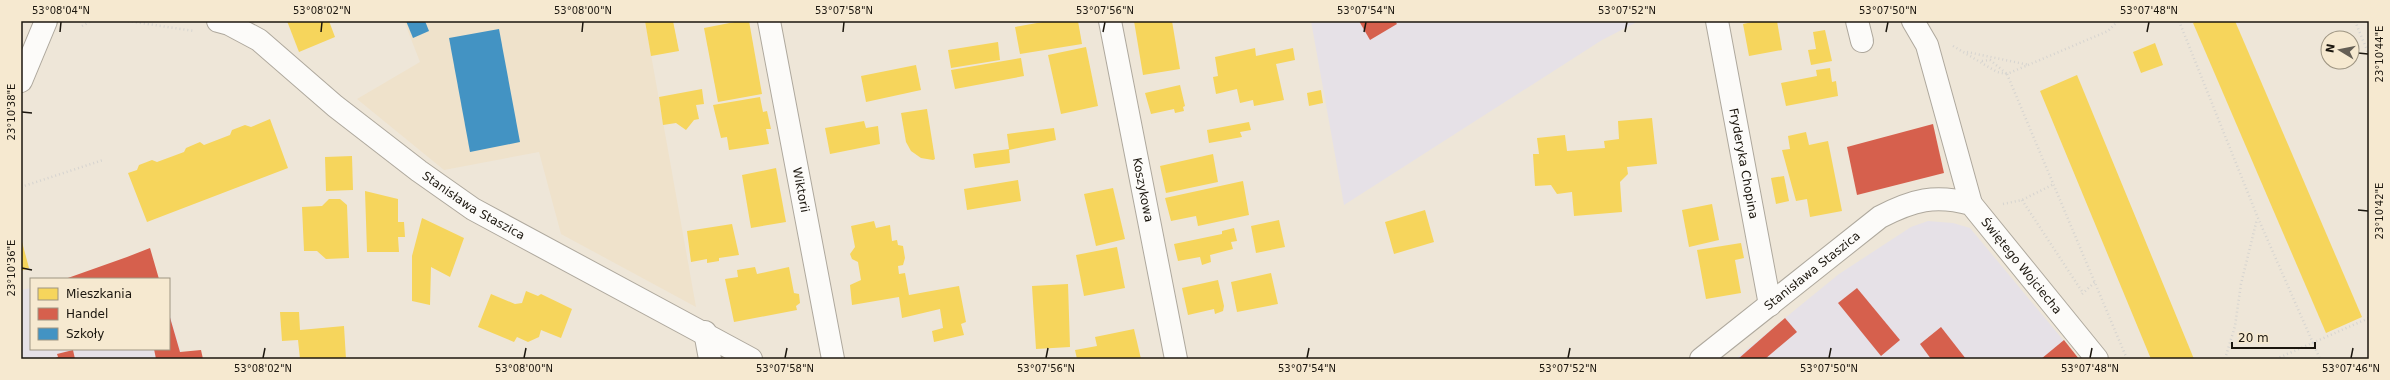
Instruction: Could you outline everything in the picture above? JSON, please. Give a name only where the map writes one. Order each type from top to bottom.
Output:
[{"type":"street","points":[[21,82],[46,21]]},
{"type":"street","name":"Stanisława Staszica","points":[[218,21],[260,30],[335,106],[419,171],[473,209],[705,332],[752,359]]},
{"type":"street","name":"Wiktorii","points":[[769,21],[833,359]]},
{"type":"street","name":"Koszykowa","points":[[1110,21],[1176,359]]},
{"type":"street","name":"Fryderyka Chopina","points":[[1717,21],[1770,305]]},
{"type":"street","points":[[1913,21],[1927,45],[1971,204]]},
{"type":"street","name":"Stanisława Staszica","points":[[1701,359],[1828,257],[1880,218],[1902,206],[1932,198],[1952,199],[1971,204]]},
{"type":"street","name":"Świętego Wojciecha","points":[[1971,204],[2097,359]]},
{"type":"street","points":[[705,332],[710,359]]},
{"type":"path","points":[[82,26],[91,21]]},
{"type":"path","points":[[1946,42],[1982,61],[1997,72],[2007,74],[2108,31],[2118,21]]},
{"type":"path","points":[[2179,21],[2258,218],[2320,359]]},
{"type":"path","points":[[2355,21],[2369,55]]},
{"type":"path","points":[[1963,51],[2029,65]]},
{"type":"path","points":[[1982,61],[1990,60],[2000,66],[2007,74],[2127,359]]},
{"type":"path","points":[[21,187],[103,160]]},
{"type":"path","points":[[1986,222],[1998,205],[2022,200],[2054,184]]},
{"type":"path","points":[[2022,200],[2082,293]]},
{"type":"path","points":[[2225,359],[2235,326],[2242,284],[2258,218]]},
{"type":"path","points":[[2276,359],[2369,318]]},
{"type":"shaded area","points":[[404,21],[645,21],[696,307],[561,234],[539,152],[444,170],[357,99],[420,62]]},
{"type":"shaded area","points":[[1311,21],[1639,21],[1602,40],[1344,205]]},
{"type":"shaded area","points":[[1928,221],[1953,223],[1970,228],[2079,359],[1735,359],[1839,274],[1911,227]]},
{"type":"shaded area","points":[[30,288],[30,350],[170,350],[170,315],[183,359],[21,359],[21,290]]},
{"type":"building: Mieszkania","points":[[287,21],[329,21],[335,37],[299,52]]},
{"type":"building: Mieszkania","points":[[645,21],[673,21],[679,51],[651,56]]},
{"type":"building: Mieszkania","points":[[740,21],[749,21],[762,94],[718,102],[704,28]]},
{"type":"building: Mieszkania","points":[[1048,21],[1078,21],[1082,44],[1020,54],[1015,27]]},
{"type":"building: Mieszkania","points":[[1134,21],[1172,21],[1180,69],[1143,75]]},
{"type":"building: Mieszkania","points":[[1757,21],[1777,21],[1782,50],[1749,56],[1743,24]]},
{"type":"building: Mieszkania","points":[[2197,21],[2235,21],[2362,317],[2326,333],[2193,23]]},
{"type":"building: Mieszkania","points":[[1825,30],[1832,61],[1811,65],[1808,50],[1816,49],[1813,32]]},
{"type":"building: Mieszkania","points":[[998,42],[1000,60],[951,68],[948,50]]},
{"type":"building: Mieszkania","points":[[2155,43],[2163,65],[2141,73],[2133,52]]},
{"type":"building: Mieszkania","points":[[1086,47],[1098,106],[1061,114],[1048,55]]},
{"type":"building: Mieszkania","points":[[1255,48],[1256,56],[1293,48],[1295,60],[1276,64],[1284,100],[1254,106],[1253,100],[1240,103],[1237,89],[1216,94],[1213,77],[1218,76],[1215,57]]},
{"type":"building: Mieszkania","points":[[1021,58],[1024,76],[955,89],[951,70]]},
{"type":"building: Mieszkania","points":[[916,65],[921,90],[866,102],[861,76]]},
{"type":"building: Mieszkania","points":[[1830,68],[1832,82],[1836,81],[1838,96],[1786,106],[1781,83],[1817,76],[1816,70]]},
{"type":"building: Mieszkania","points":[[2077,75],[2194,359],[2151,359],[2040,91]]},
{"type":"building: Mieszkania","points":[[1180,85],[1185,106],[1183,107],[1184,111],[1175,113],[1174,109],[1151,114],[1145,93]]},
{"type":"building: Mieszkania","points":[[702,89],[704,104],[696,105],[699,119],[694,120],[686,130],[676,123],[663,125],[659,97]]},
{"type":"building: Mieszkania","points":[[1321,90],[1323,103],[1309,106],[1307,93]]},
{"type":"building: Mieszkania","points":[[760,97],[763,112],[767,111],[771,129],[766,129],[769,144],[729,150],[727,137],[721,138],[713,105]]},
{"type":"building: Mieszkania","points":[[927,109],[935,159],[933,160],[921,158],[911,151],[906,142],[901,113]]},
{"type":"building: Mieszkania","points":[[1652,118],[1657,164],[1627,167],[1628,174],[1620,182],[1622,212],[1574,216],[1572,192],[1557,194],[1551,185],[1535,186],[1533,154],[1539,154],[1537,138],[1565,135],[1567,151],[1605,148],[1604,141],[1619,139],[1618,121]]},
{"type":"building: Mieszkania","points":[[270,119],[288,168],[147,222],[128,173],[137,170],[139,165],[152,160],[157,162],[184,152],[186,148],[200,142],[204,145],[230,135],[232,130],[245,125],[251,127]]},
{"type":"building: Mieszkania","points":[[864,121],[866,128],[878,126],[880,144],[830,154],[825,128]]},
{"type":"building: Mieszkania","points":[[1249,122],[1251,130],[1240,132],[1242,137],[1209,143],[1207,130]]},
{"type":"building: Mieszkania","points":[[1054,128],[1056,140],[1009,150],[1010,163],[975,168],[973,154],[1009,149],[1007,134]]},
{"type":"building: Mieszkania","points":[[1806,132],[1809,145],[1828,141],[1842,211],[1810,217],[1807,199],[1796,201],[1782,150],[1790,149],[1788,136]]},
{"type":"building: Mieszkania","points":[[1213,154],[1218,182],[1166,193],[1160,166]]},
{"type":"building: Mieszkania","points":[[352,156],[353,190],[326,191],[325,157]]},
{"type":"building: Mieszkania","points":[[776,168],[786,222],[751,228],[742,175]]},
{"type":"building: Mieszkania","points":[[1784,176],[1789,201],[1776,204],[1771,178]]},
{"type":"building: Mieszkania","points":[[1018,180],[1021,201],[967,210],[964,189]]},
{"type":"building: Mieszkania","points":[[1243,181],[1249,215],[1198,226],[1196,216],[1171,221],[1165,198]]},
{"type":"building: Mieszkania","points":[[1113,188],[1125,239],[1096,246],[1084,194]]},
{"type":"building: Mieszkania","points":[[365,191],[398,199],[398,222],[404,222],[405,237],[398,237],[399,252],[367,252]]},
{"type":"building: Mieszkania","points":[[329,199],[340,199],[347,205],[349,258],[326,259],[317,251],[304,251],[302,207],[322,206]]},
{"type":"building: Mieszkania","points":[[1712,204],[1719,240],[1689,247],[1682,210]]},
{"type":"building: Mieszkania","points":[[1425,210],[1434,242],[1394,254],[1385,222]]},
{"type":"building: Mieszkania","points":[[422,218],[464,238],[450,277],[431,267],[430,305],[412,301],[412,256]]},
{"type":"building: Mieszkania","points":[[1279,220],[1285,247],[1256,253],[1251,226]]},
{"type":"building: Mieszkania","points":[[874,221],[876,228],[890,225],[892,241],[897,240],[898,245],[903,246],[905,258],[903,265],[898,266],[899,274],[905,273],[909,295],[959,286],[966,322],[961,324],[964,335],[934,342],[932,331],[943,328],[940,309],[902,318],[899,297],[852,305],[850,285],[861,280],[858,262],[852,259],[850,254],[855,247],[851,226]]},
{"type":"building: Mieszkania","points":[[732,224],[739,255],[719,258],[719,261],[707,263],[707,259],[691,262],[687,231]]},
{"type":"building: Mieszkania","points":[[1234,228],[1237,241],[1231,242],[1233,249],[1210,255],[1211,262],[1202,265],[1200,257],[1178,261],[1174,244],[1222,234],[1222,231]]},
{"type":"building: Mieszkania","points":[[21,238],[29,268],[21,271]]},
{"type":"building: Mieszkania","points":[[1741,243],[1744,258],[1735,260],[1741,293],[1706,299],[1697,250]]},
{"type":"building: Mieszkania","points":[[1117,247],[1125,288],[1084,296],[1076,255]]},
{"type":"building: Mieszkania","points":[[755,267],[757,274],[789,267],[794,293],[799,294],[800,303],[796,306],[797,310],[734,322],[725,279],[738,277],[737,270]]},
{"type":"building: Mieszkania","points":[[1271,273],[1278,304],[1237,312],[1231,282]]},
{"type":"building: Mieszkania","points":[[1218,280],[1224,306],[1223,311],[1215,314],[1214,309],[1188,315],[1182,288]]},
{"type":"building: Mieszkania","points":[[1068,284],[1070,347],[1036,349],[1032,286]]},
{"type":"building: Mieszkania","points":[[526,291],[538,296],[541,294],[572,309],[561,338],[541,330],[539,337],[528,342],[517,337],[514,342],[478,327],[491,294],[515,304],[522,303]]},
{"type":"building: Mieszkania","points":[[280,312],[299,312],[300,330],[344,326],[346,359],[300,359],[298,340],[282,341]]},
{"type":"building: Mieszkania","points":[[1134,329],[1141,359],[1077,359],[1075,350],[1097,346],[1095,337]]},
{"type":"building: Handel","points":[[1359,21],[1395,21],[1397,24],[1370,40]]},
{"type":"building: Handel","points":[[1933,124],[1944,173],[1857,195],[1847,147]]},
{"type":"building: Handel","points":[[150,248],[159,278],[68,278]]},
{"type":"building: Handel","points":[[1857,288],[1900,340],[1881,356],[1838,303]]},
{"type":"building: Handel","points":[[170,317],[180,352],[201,350],[203,359],[156,359],[154,350],[170,350]]},
{"type":"building: Handel","points":[[1785,318],[1797,332],[1765,359],[1738,359]]},
{"type":"building: Handel","points":[[1941,327],[1966,359],[1931,359],[1920,344]]},
{"type":"building: Handel","points":[[2064,340],[2079,359],[2041,359]]},
{"type":"building: Handel","points":[[73,350],[75,359],[53,359],[58,357],[57,354]]},
{"type":"building: Szkoły","points":[[406,21],[425,21],[429,31],[413,38]]},
{"type":"building: Szkoły","points":[[499,29],[520,142],[470,152],[449,38]]}]
